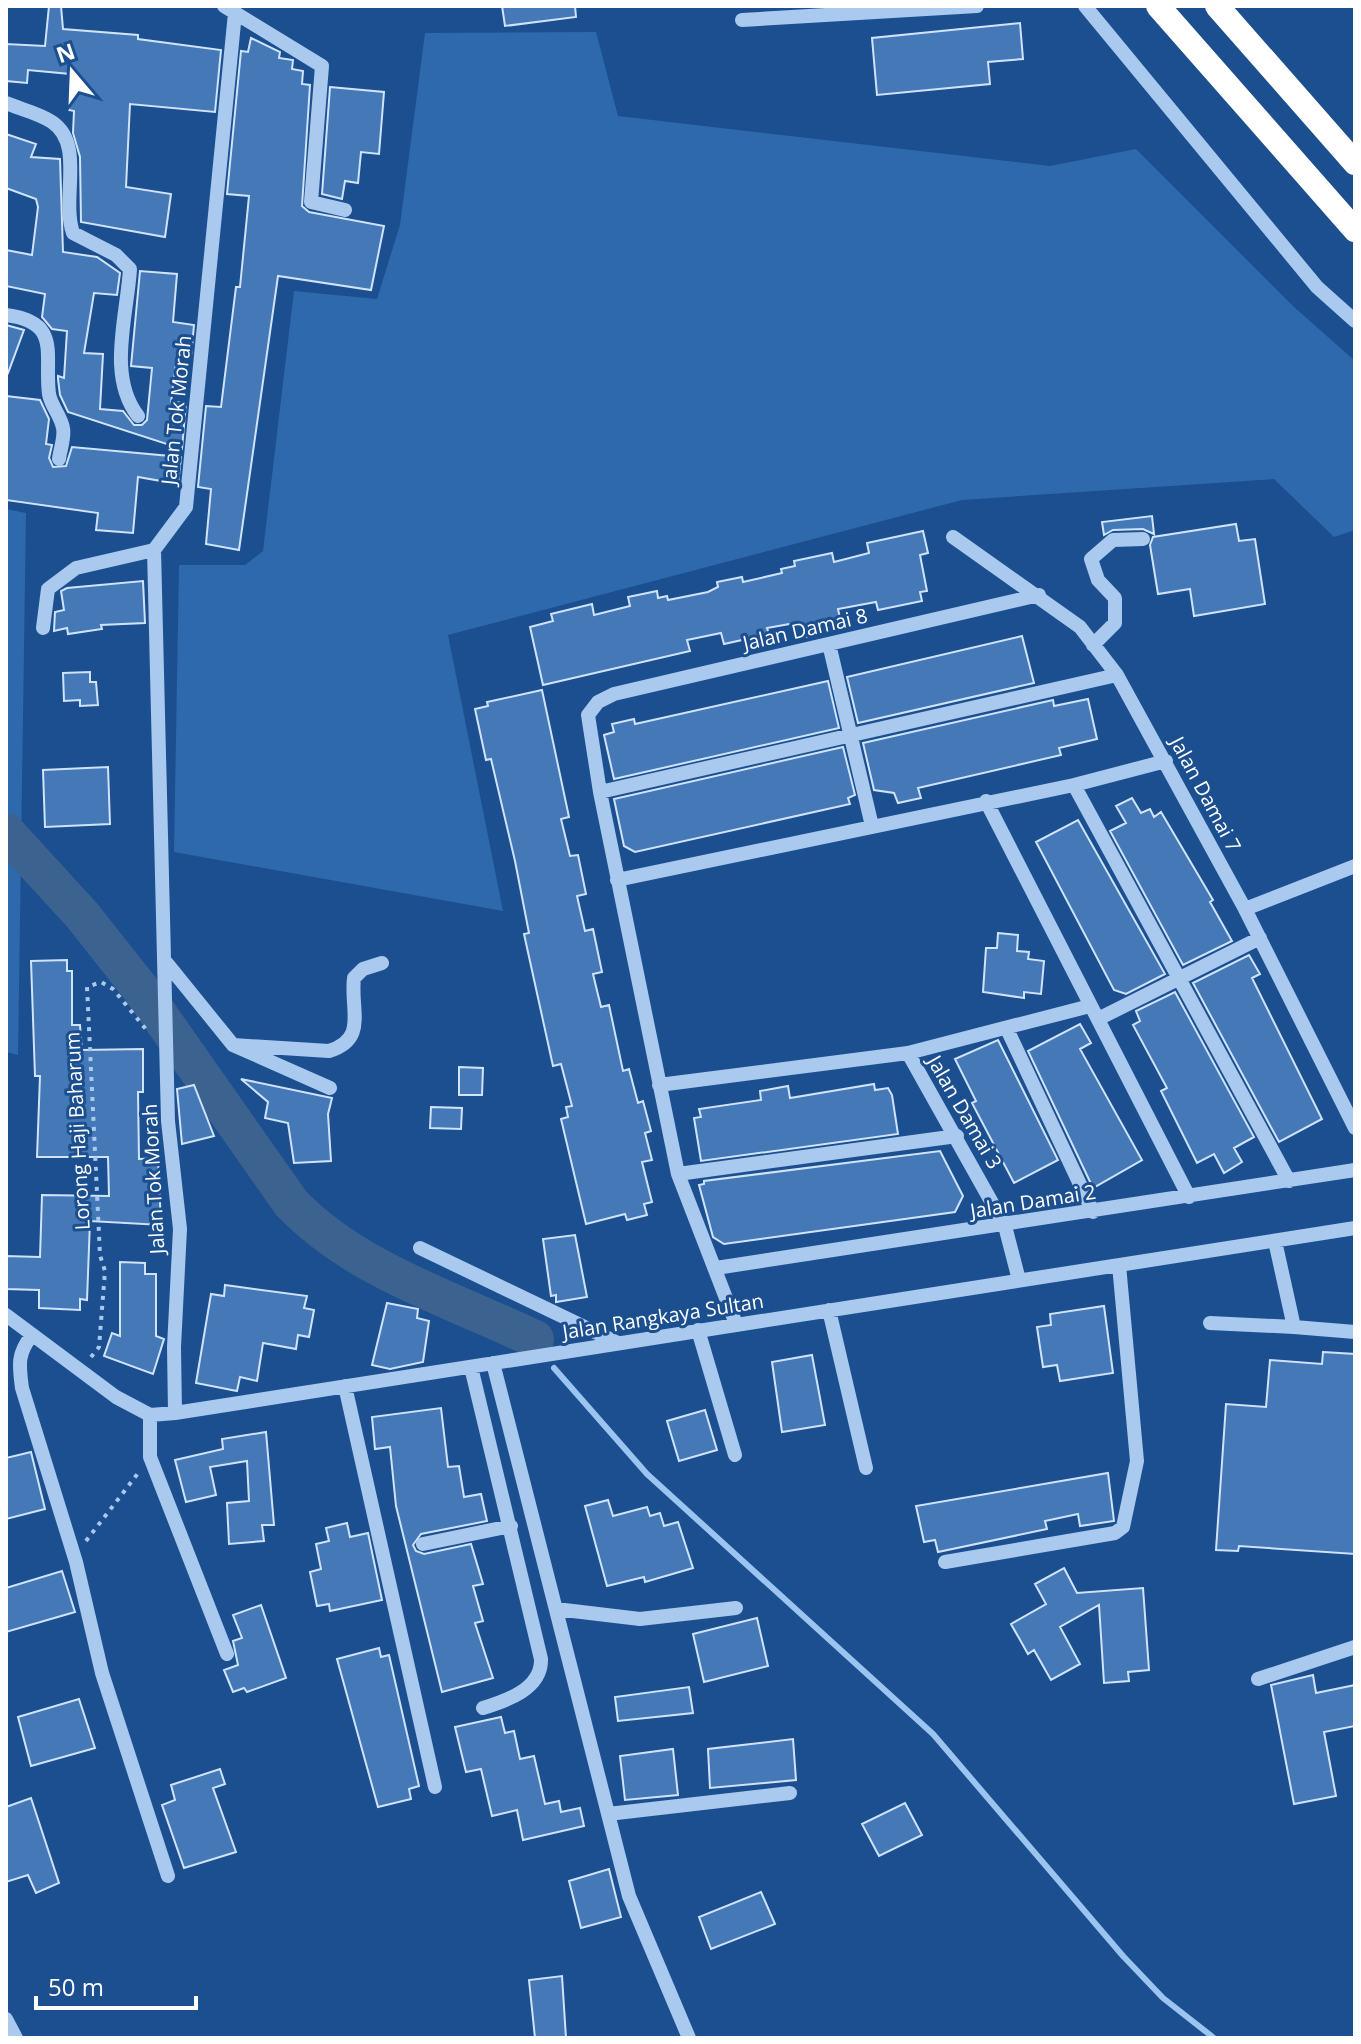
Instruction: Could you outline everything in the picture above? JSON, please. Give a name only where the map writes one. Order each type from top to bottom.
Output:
[{"type":"highway","points":[[1158,6],[1355,230]]},
{"type":"highway","points":[[1217,6],[1355,163]]},
{"type":"street","points":[[742,20],[977,6]]},
{"type":"street","points":[[1085,6],[1317,287],[1355,321]]},
{"type":"street","points":[[229,9],[322,66],[311,202],[345,210]]},
{"type":"street","name":"Jalan Tok Morah","points":[[154,550],[186,507],[229,9]]},
{"type":"street","points":[[6,103],[54,123],[71,146],[67,214],[73,233],[116,255],[130,269],[120,376],[125,399],[138,416]]},
{"type":"street","points":[[6,315],[36,324],[47,338],[51,365],[49,394],[64,429],[59,459]]},
{"type":"street","name":"Jalan Damai 7","points":[[953,537],[1039,595],[1080,627],[1117,675],[1245,909],[1355,1128]]},
{"type":"street","points":[[1093,645],[1115,623],[1115,598],[1098,580],[1091,559],[1113,540],[1143,539]]},
{"type":"street","points":[[43,628],[48,589],[76,568],[154,550],[164,960],[233,1045],[330,1088]]},
{"type":"street","name":"Jalan Damai 8","points":[[600,792],[588,715],[598,702],[614,694],[1039,595]]},
{"type":"street","points":[[829,644],[872,826]]},
{"type":"street","points":[[736,1324],[678,1174],[600,792],[1117,675]]},
{"type":"street","points":[[617,880],[1074,785],[1166,761]]},
{"type":"street","points":[[1074,785],[1289,1181]]},
{"type":"street","points":[[986,801],[1189,1197]]},
{"type":"street","points":[[1245,909],[1355,866]]},
{"type":"street","points":[[659,1085],[908,1053],[1007,1029],[1094,1013],[1180,978],[1260,938]]},
{"type":"street","name":"Jalan Tok Morah","points":[[164,960],[168,1121],[180,1229],[174,1347],[175,1413]]},
{"type":"street","points":[[233,1045],[329,1051],[343,1047],[352,1038],[355,1023],[354,978],[363,969],[382,963]]},
{"type":"street","points":[[1007,1029],[1093,1212]]},
{"type":"street","name":"Jalan Damai 3","points":[[908,1053],[1005,1226],[1019,1280]]},
{"type":"street","points":[[678,1174],[957,1136]]},
{"type":"street","name":"Jalan Damai 2","points":[[716,1268],[1355,1170]]},
{"type":"street","name":"Jalan Rangkaya Sultan","points":[[150,1415],[1355,1228]]},
{"type":"street","points":[[1275,1241],[1294,1327]]},
{"type":"street","points":[[420,1248],[618,1343]]},
{"type":"street","points":[[945,1562],[1115,1533],[1123,1527],[1137,1461],[1119,1265]]},
{"type":"street","points":[[829,1310],[866,1468]]},
{"type":"street","points":[[6,1315],[79,1371],[150,1415],[150,1457],[227,1654]]},
{"type":"street","points":[[1210,1323],[1355,1332]]},
{"type":"street","points":[[698,1330],[735,1455]]},
{"type":"street","points":[[32,1335],[21,1349],[18,1360],[22,1388],[76,1562],[102,1673],[168,1876]]},
{"type":"street","points":[[493,1363],[629,1896],[689,2038]]},
{"type":"street","points":[[471,1367],[535,1622],[541,1668],[538,1677],[508,1701],[483,1708]]},
{"type":"street","points":[[345,1386],[435,1787]]},
{"type":"street","points":[[423,1544],[511,1526]]},
{"type":"street","points":[[556,1609],[640,1619],[736,1608]]},
{"type":"street","points":[[1258,1679],[1355,1647]]},
{"type":"street","points":[[608,1814],[790,1793]]},
{"type":"street","points":[[6,2019],[16,2038]]},
{"type":"path","name":"Lorong Haji Baharum","points":[[79,1371],[99,1347],[105,1271],[99,1241],[87,987],[101,982],[113,989],[145,1031],[166,1040]]},
{"type":"path","points":[[76,1562],[80,1549],[150,1457]]},
{"type":"shaded area","points":[[596,32],[618,116],[1050,166],[1136,149],[1293,306],[1355,361],[1355,530],[1334,537],[1274,479],[962,500],[448,635],[503,911],[174,852],[179,565],[245,565],[263,551],[294,291],[377,299],[400,225],[425,33]]},
{"type":"shaded area","points":[[6,509],[26,513],[18,1055],[6,1052]]},
{"type":"building","points":[[49,6],[61,6],[63,29],[138,35],[138,39],[221,50],[215,112],[130,104],[126,187],[171,194],[165,237],[81,222],[80,157],[73,133],[74,111],[69,110],[70,74],[28,70],[27,83],[6,81],[6,44],[45,46]]},
{"type":"building","points":[[502,6],[575,6],[576,17],[505,26]]},
{"type":"building","points":[[1020,23],[1023,59],[988,62],[990,84],[877,95],[872,38]]},
{"type":"building","points":[[251,38],[280,52],[279,58],[293,60],[292,69],[303,71],[302,84],[310,85],[302,206],[309,212],[384,226],[371,290],[278,276],[239,550],[206,544],[211,489],[198,487],[206,406],[221,407],[236,287],[240,287],[249,196],[227,194],[241,51],[248,52]]},
{"type":"building","points":[[330,87],[384,92],[379,154],[361,152],[358,183],[345,181],[342,199],[322,194]]},
{"type":"building","points":[[6,134],[36,144],[31,157],[60,159],[63,252],[97,257],[120,273],[117,295],[94,293],[84,353],[103,354],[100,409],[123,411],[134,425],[142,425],[147,420],[152,368],[131,366],[140,271],[177,274],[173,322],[194,325],[191,357],[177,356],[171,402],[186,403],[182,449],[68,412],[60,395],[58,379],[58,376],[64,378],[67,331],[52,329],[42,317],[45,294],[6,286],[6,250],[32,255],[38,207],[36,199],[6,188]]},
{"type":"building","points":[[6,325],[24,330],[8,373],[6,372]]},
{"type":"building","points":[[6,396],[40,400],[49,419],[46,444],[52,445],[49,458],[53,467],[66,466],[72,447],[181,457],[178,484],[138,477],[133,533],[96,530],[98,513],[6,500]]},
{"type":"building","points":[[1152,516],[1154,534],[1143,529],[1113,530],[1104,535],[1102,522]]},
{"type":"building","points":[[1236,524],[1239,541],[1255,539],[1265,604],[1194,616],[1190,589],[1158,594],[1150,545],[1153,537]]},
{"type":"building","points":[[923,531],[928,553],[920,555],[927,591],[920,592],[922,601],[878,610],[876,602],[838,609],[840,618],[820,623],[822,634],[804,637],[801,622],[767,628],[769,634],[724,644],[721,633],[687,640],[690,651],[543,685],[530,627],[553,621],[551,614],[592,604],[594,615],[630,606],[628,597],[657,591],[658,598],[667,596],[668,600],[708,592],[718,587],[717,582],[742,577],[743,582],[782,573],[781,569],[795,566],[794,561],[832,553],[834,562],[869,553],[867,543]]},
{"type":"building","points":[[143,581],[145,623],[101,625],[102,629],[68,634],[67,628],[54,631],[55,612],[64,610],[61,591]]},
{"type":"building","points":[[1022,636],[1034,683],[858,723],[847,677]]},
{"type":"building","points":[[90,672],[90,682],[96,682],[98,705],[80,706],[80,700],[64,701],[63,673]]},
{"type":"building","points":[[828,681],[839,728],[614,779],[604,735],[614,732],[612,724],[634,719],[635,724]]},
{"type":"building","points":[[542,690],[569,817],[561,819],[570,856],[578,855],[586,894],[577,896],[585,931],[593,929],[602,972],[593,974],[601,1007],[609,1005],[623,1071],[629,1069],[638,1103],[643,1101],[651,1131],[645,1133],[652,1160],[642,1162],[652,1202],[644,1204],[647,1215],[627,1220],[625,1214],[586,1224],[561,1119],[568,1117],[566,1107],[572,1106],[561,1064],[553,1066],[524,934],[529,933],[515,861],[491,759],[486,760],[475,709],[488,706],[487,702]]},
{"type":"building","points":[[1088,699],[1097,739],[1059,748],[1061,755],[918,788],[921,798],[898,803],[894,793],[874,790],[863,743],[1053,700],[1054,706]]},
{"type":"building","points":[[843,747],[855,795],[848,798],[850,804],[635,852],[624,846],[614,799]]},
{"type":"building","points":[[108,767],[110,824],[45,827],[43,770]]},
{"type":"building","points":[[1132,798],[1141,813],[1150,809],[1154,817],[1161,812],[1213,900],[1210,902],[1232,941],[1183,965],[1110,831],[1126,823],[1116,806]]},
{"type":"building","points":[[1078,820],[1165,974],[1126,994],[1114,990],[1036,842]]},
{"type":"building","points":[[998,933],[1018,935],[1017,951],[1029,952],[1028,959],[1044,961],[1041,994],[1024,992],[1024,998],[983,992],[986,948],[997,948]]},
{"type":"building","points":[[1249,955],[1260,974],[1252,978],[1322,1119],[1279,1142],[1193,983]]},
{"type":"building","points":[[67,960],[67,971],[72,971],[72,1025],[80,1025],[82,1050],[143,1049],[143,1092],[138,1092],[139,1159],[158,1158],[161,1225],[90,1221],[87,1300],[80,1299],[80,1310],[39,1308],[39,1290],[6,1289],[6,1256],[40,1257],[42,1195],[109,1196],[108,1157],[37,1157],[40,1076],[35,1076],[31,961]]},
{"type":"building","points":[[1175,992],[1254,1137],[1234,1148],[1242,1162],[1224,1173],[1214,1154],[1197,1163],[1161,1091],[1167,1088],[1133,1025],[1140,1021],[1136,1011]]},
{"type":"building","points":[[1080,1024],[1091,1043],[1080,1049],[1142,1160],[1093,1188],[1028,1051]]},
{"type":"building","points":[[998,1040],[1058,1160],[1014,1183],[972,1103],[976,1101],[955,1059]]},
{"type":"building","points":[[459,1067],[483,1068],[482,1095],[459,1095]]},
{"type":"building","points":[[241,1079],[332,1098],[328,1114],[331,1161],[294,1163],[288,1123],[265,1118],[268,1102]]},
{"type":"building","points":[[874,1084],[875,1090],[888,1088],[892,1095],[898,1134],[701,1161],[694,1118],[701,1117],[699,1109],[761,1100],[760,1091],[788,1086],[790,1098]]},
{"type":"building","points":[[194,1085],[214,1136],[182,1144],[177,1089]]},
{"type":"building","points":[[431,1107],[462,1108],[461,1129],[430,1128]]},
{"type":"building","points":[[940,1151],[963,1196],[955,1212],[724,1244],[713,1237],[699,1185],[704,1181]]},
{"type":"building","points":[[575,1235],[587,1297],[556,1302],[556,1295],[551,1296],[543,1239]]},
{"type":"building","points":[[120,1262],[145,1263],[145,1274],[156,1274],[156,1336],[164,1339],[153,1374],[104,1356],[112,1333],[120,1336]]},
{"type":"building","points":[[225,1285],[307,1296],[304,1308],[314,1310],[309,1337],[298,1335],[296,1349],[263,1343],[257,1381],[240,1377],[237,1391],[196,1383],[211,1294],[224,1296]]},
{"type":"building","points":[[387,1303],[418,1309],[417,1318],[429,1321],[423,1362],[390,1369],[372,1365]]},
{"type":"building","points":[[1104,1306],[1113,1373],[1060,1381],[1057,1365],[1043,1367],[1037,1327],[1051,1325],[1050,1314]]},
{"type":"building","points":[[1323,1352],[1355,1354],[1355,1554],[1239,1546],[1238,1551],[1216,1550],[1226,1404],[1266,1407],[1270,1360],[1322,1364]]},
{"type":"building","points":[[812,1355],[825,1425],[782,1432],[772,1362]]},
{"type":"building","points":[[441,1408],[448,1467],[459,1466],[464,1497],[481,1494],[487,1521],[421,1534],[413,1545],[416,1551],[424,1554],[471,1544],[483,1584],[473,1586],[483,1621],[475,1623],[493,1678],[442,1692],[396,1506],[390,1447],[375,1449],[372,1417]]},
{"type":"building","points":[[705,1410],[717,1450],[679,1461],[667,1421]]},
{"type":"building","points":[[266,1432],[274,1525],[262,1525],[264,1541],[229,1544],[227,1503],[249,1501],[247,1461],[210,1467],[216,1495],[186,1502],[175,1460],[223,1449],[222,1439]]},
{"type":"building","points":[[31,1452],[45,1509],[6,1519],[6,1458]]},
{"type":"building","points":[[1108,1473],[1114,1521],[1080,1526],[1078,1514],[1045,1521],[1047,1529],[938,1552],[935,1540],[924,1542],[916,1506]]},
{"type":"building","points":[[608,1500],[613,1516],[647,1507],[650,1516],[660,1513],[664,1526],[678,1522],[693,1568],[645,1582],[644,1577],[607,1586],[585,1506]]},
{"type":"building","points":[[347,1523],[350,1537],[368,1533],[382,1600],[330,1611],[329,1604],[317,1606],[310,1572],[321,1569],[316,1544],[329,1541],[326,1528]]},
{"type":"building","points":[[1064,1568],[1077,1593],[1143,1588],[1149,1670],[1128,1672],[1129,1681],[1104,1683],[1099,1605],[1060,1627],[1080,1664],[1051,1680],[1034,1650],[1028,1654],[1011,1624],[1046,1604],[1035,1584]]},
{"type":"building","points":[[62,1571],[75,1612],[6,1632],[6,1588]]},
{"type":"building","points":[[261,1605],[286,1678],[247,1692],[244,1688],[233,1692],[224,1670],[238,1665],[233,1641],[242,1638],[233,1615]]},
{"type":"building","points":[[757,1618],[768,1666],[704,1682],[693,1634]]},
{"type":"building","points":[[379,1648],[381,1657],[389,1655],[419,1786],[409,1789],[411,1799],[378,1807],[337,1659]]},
{"type":"building","points":[[1313,1675],[1316,1693],[1355,1685],[1355,1726],[1324,1732],[1336,1796],[1294,1804],[1271,1685]]},
{"type":"building","points":[[689,1687],[693,1713],[618,1721],[615,1697]]},
{"type":"building","points":[[79,1699],[95,1748],[31,1766],[18,1717]]},
{"type":"building","points":[[501,1717],[505,1733],[514,1731],[520,1759],[534,1756],[545,1804],[559,1801],[561,1812],[580,1808],[584,1826],[523,1840],[517,1810],[492,1816],[481,1769],[466,1772],[455,1727]]},
{"type":"building","points":[[793,1739],[796,1780],[710,1788],[708,1749]]},
{"type":"building","points":[[673,1749],[678,1795],[625,1800],[620,1756]]},
{"type":"building","points":[[220,1769],[225,1784],[213,1788],[236,1852],[184,1868],[162,1805],[175,1800],[171,1785]]},
{"type":"building","points":[[31,1798],[59,1883],[36,1893],[28,1875],[6,1882],[6,1807]]},
{"type":"building","points":[[905,1803],[922,1835],[879,1856],[862,1824]]},
{"type":"building","points":[[609,1869],[621,1917],[581,1928],[569,1881]]},
{"type":"building","points":[[761,1892],[775,1924],[711,1949],[699,1917]]},
{"type":"building","points":[[562,1976],[566,2038],[535,2038],[529,1980]]},
{"type":"waterway","points":[[6,832],[82,915],[143,992],[291,1203],[316,1226],[375,1265],[406,1282],[535,1339]]},
{"type":"waterway","points":[[554,1368],[647,1474],[933,1734],[1123,1956],[1163,1998],[1214,2038]]}]
